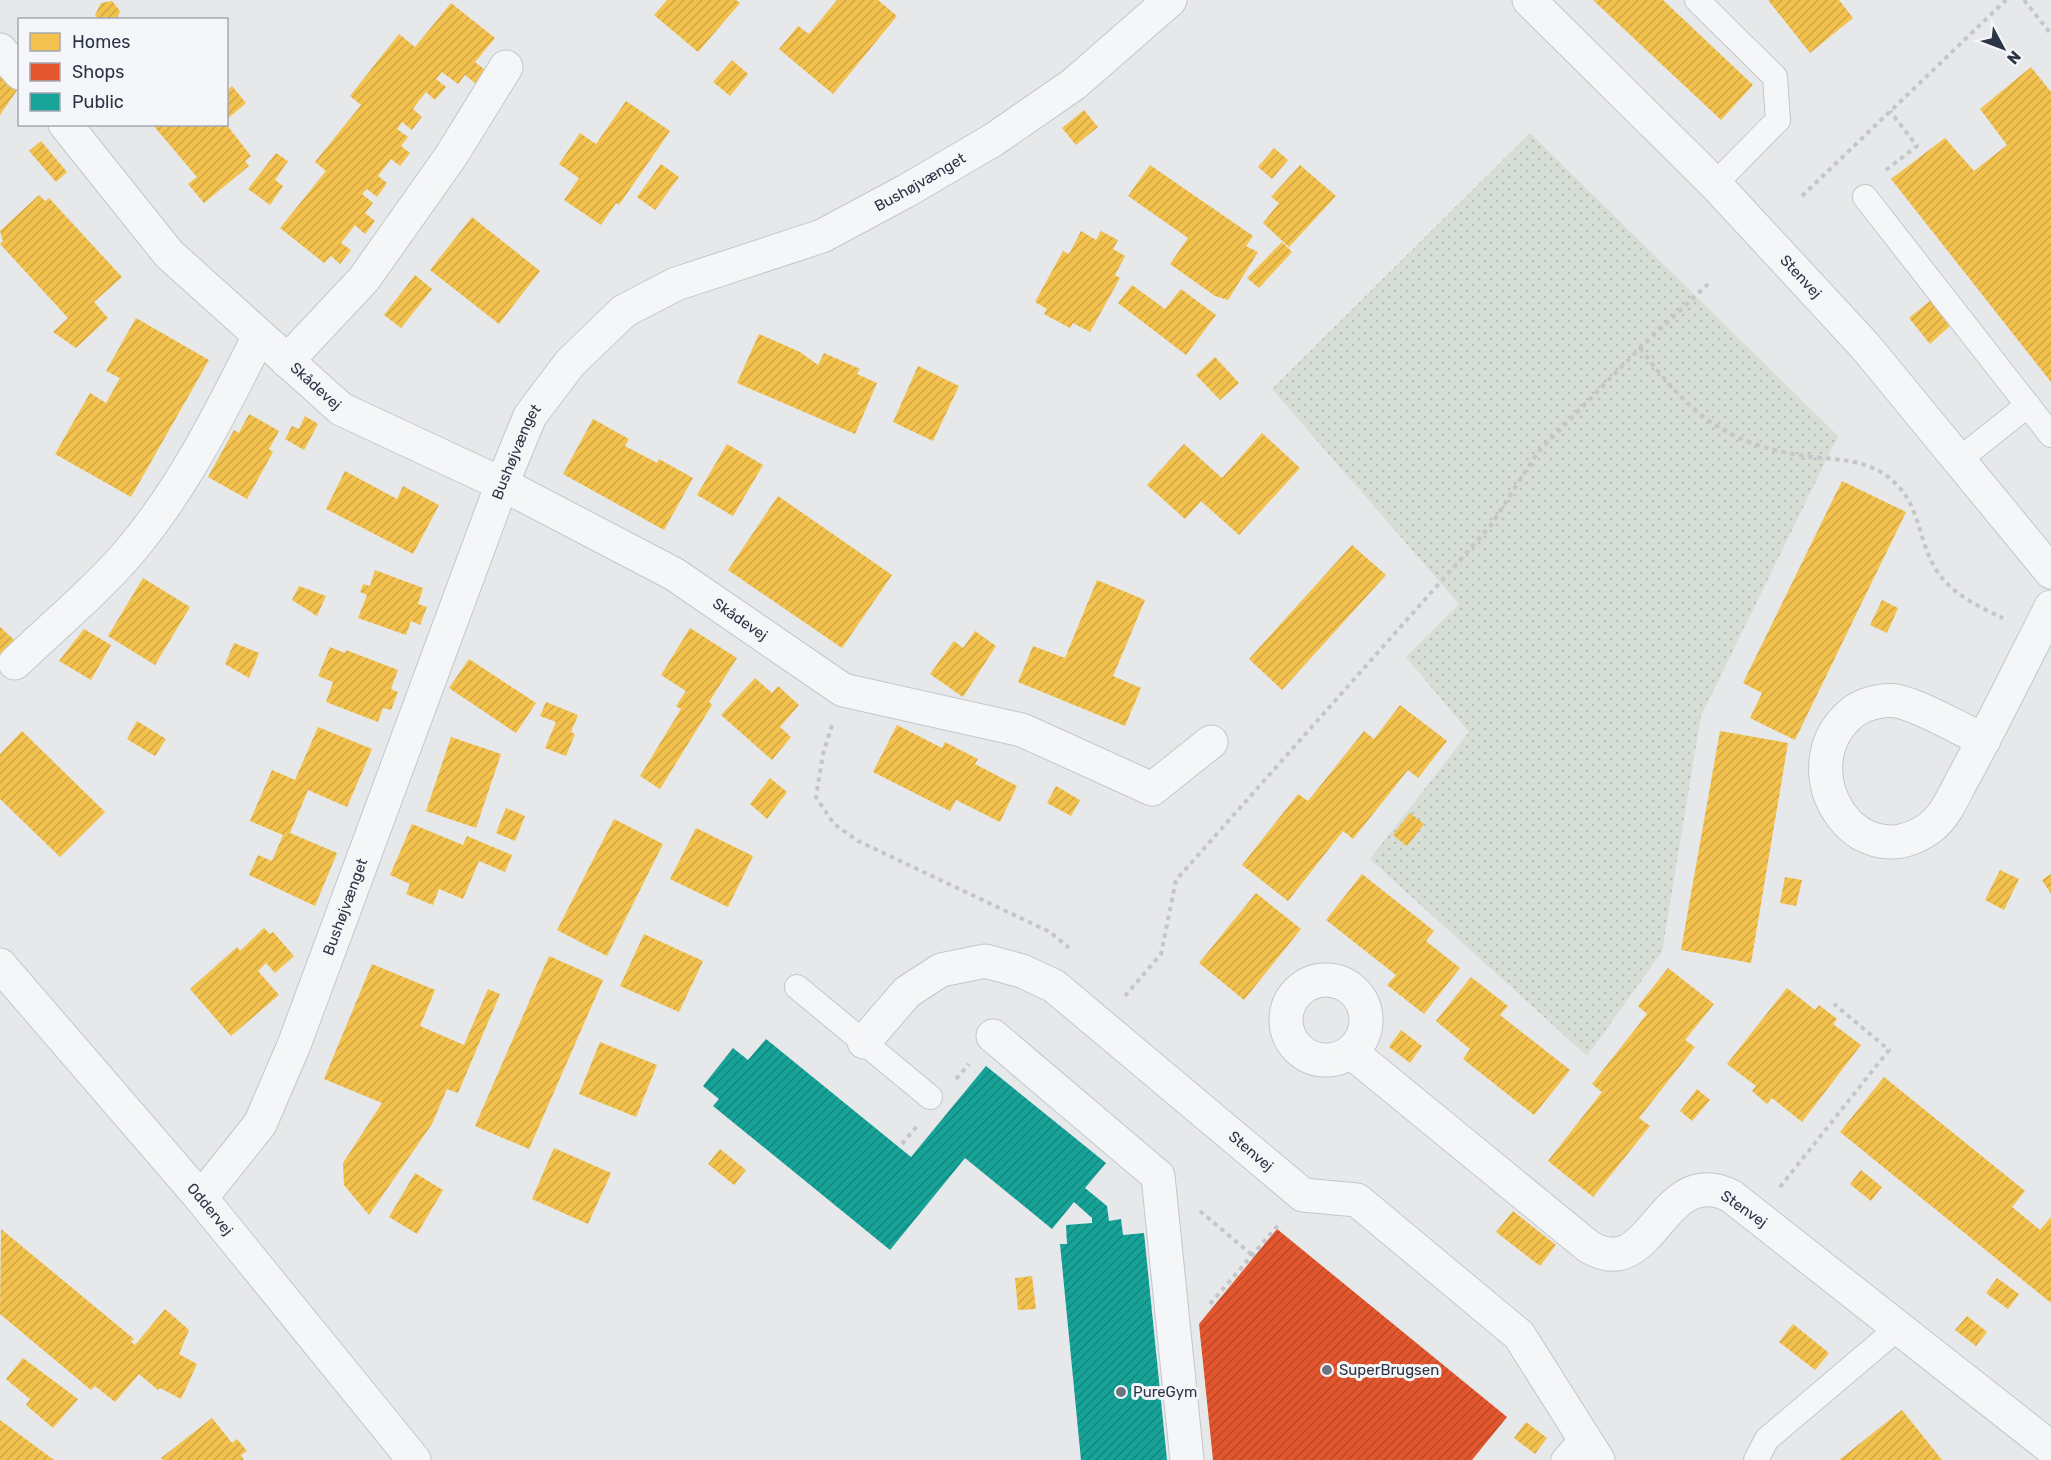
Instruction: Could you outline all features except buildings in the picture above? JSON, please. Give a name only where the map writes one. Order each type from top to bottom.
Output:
[{"type":"street","name":"Bushøjvænget","points":[[201,1198],[260,1124],[294,1045],[502,484],[530,416],[570,363],[624,310],[676,284],[822,236],[906,191],[993,140],[1074,84],[1170,0]]},
{"type":"street","name":"Stenvej","points":[[1530,0],[1714,184],[1866,346],[2051,572]]},
{"type":"street","points":[[0,50],[18,71]]},
{"type":"street","name":"Skådevej","points":[[287,361],[364,279],[451,156],[506,67]]},
{"type":"street","name":"Skådevej","points":[[67,126],[169,254],[341,409],[502,484],[674,574],[843,690],[1022,730],[1152,789],[1211,742]]},
{"type":"street","points":[[15,663],[130,552],[172,493],[213,428],[259,336]]},
{"type":"street","points":[[1984,740],[1900,701],[1879,701],[1860,707],[1832,734],[1826,752],[1825,770],[1834,804],[1859,833],[1875,842],[1895,842],[1914,837],[1933,826],[1947,808],[1984,740],[2044,620]]},
{"type":"street","name":"Stenvej","points":[[864,1042],[907,992],[942,970],[985,961],[1022,971],[1054,986],[1304,1195]]},
{"type":"street","name":"Oddervej","points":[[0,965],[201,1198],[414,1460]]},
{"type":"street","points":[[993,1036],[1158,1176],[1187,1460]]},
{"type":"street","name":"Stenvej","points":[[1351,1052],[1589,1247],[1602,1254],[1617,1256],[1630,1251],[1673,1204],[1686,1194],[1704,1188],[1718,1189],[1731,1196],[2051,1448]]},
{"type":"street","points":[[1304,1195],[1357,1200],[1519,1335],[1582,1452]]},
{"type":"lane","points":[[1697,0],[1775,77],[1778,120],[1714,184]]},
{"type":"lane","points":[[1865,197],[2051,435]]},
{"type":"lane","points":[[1960,459],[2028,405]]},
{"type":"lane","points":[[797,987],[930,1097]]},
{"type":"lane","points":[[1756,1460],[1767,1439],[1898,1328]]},
{"type":"path","points":[[1802,196],[2006,0]]},
{"type":"path","points":[[2024,0],[2051,34]]},
{"type":"path","points":[[1865,197],[1871,181],[1917,146],[1890,111]]},
{"type":"path","points":[[1100,1025],[1161,954],[1176,880],[1491,525],[1538,452],[1640,348],[1709,283]]},
{"type":"path","points":[[1640,348],[1687,405],[1738,438],[1767,448],[1863,463],[1883,474],[1901,488],[1916,513],[1925,546],[1935,568],[1947,584],[1986,610],[2044,620]]},
{"type":"path","points":[[843,690],[823,754],[816,797],[834,824],[858,841],[1050,932],[1075,953]]},
{"type":"path","points":[[1116,990],[1125,997]]},
{"type":"path","points":[[1757,1216],[1890,1050],[1834,1004]]},
{"type":"path","points":[[1158,1176],[1252,1255]]},
{"type":"path","points":[[1175,1345],[1304,1195]]},
{"type":"shaded area","points":[[1530,133],[1838,436],[1701,716],[1662,952],[1587,1056],[1370,859],[1469,732],[1406,657],[1459,604],[1272,389]]},
{"type":"place","name":"SuperBrugsen","points":[[1327,1370]]},
{"type":"place","name":"PureGym","points":[[1121,1392]]}]
